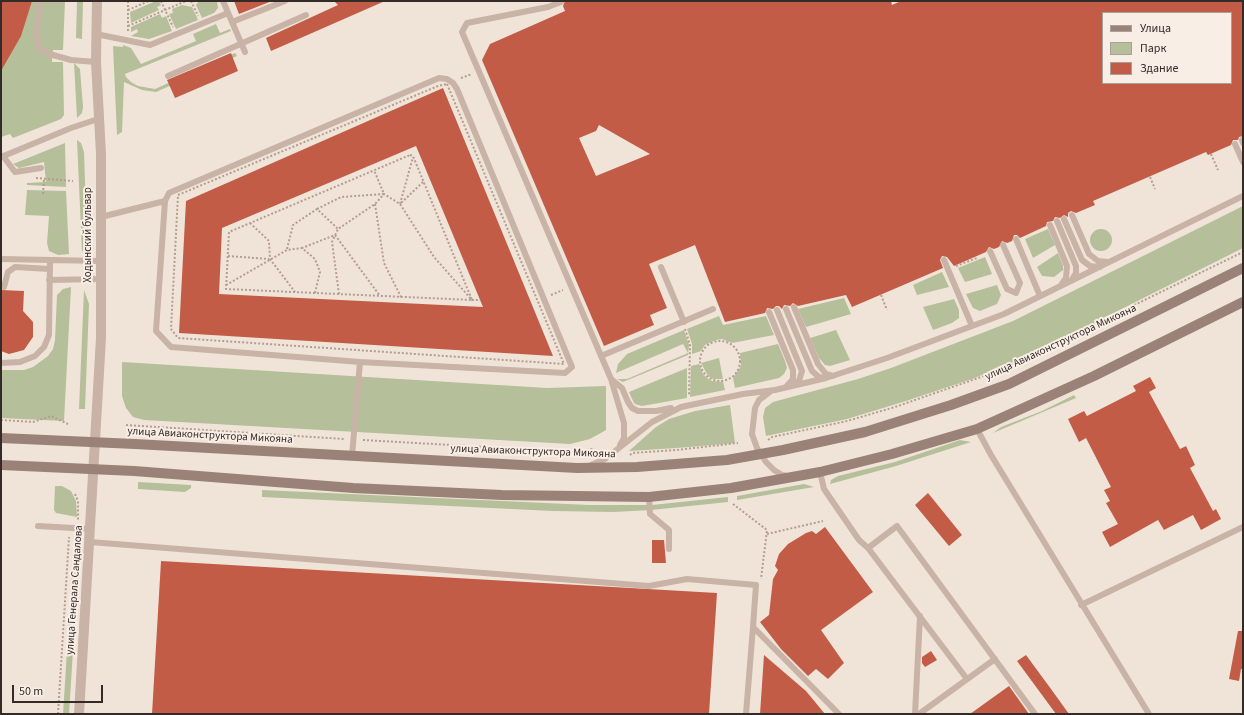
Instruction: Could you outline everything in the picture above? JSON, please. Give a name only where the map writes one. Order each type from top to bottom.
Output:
[{"type":"street","name":"Ходынский бульвар","points":[[94,468],[101,338],[102,279],[96,62],[97,1]]},
{"type":"street","name":"улица Авиаконструктора Микояна","points":[[1,438],[577,468],[637,467],[727,460],[865,432],[952,405],[1009,384],[1243,268]]},
{"type":"street","points":[[1,465],[94,468],[353,488],[502,495],[649,497],[731,488],[820,472],[892,454],[977,429],[1094,376],[1243,302]]},
{"type":"street","name":"улица Генерала Сандалова","points":[[79,714],[94,468]]},
{"type":"lane","points":[[40,1],[36,38],[39,48],[46,53],[70,60],[96,62]]},
{"type":"lane","points":[[223,1],[245,52]]},
{"type":"lane","points":[[232,22],[285,1]]},
{"type":"lane","points":[[561,2],[548,7],[467,23],[464,27],[463,37],[611,379],[625,432],[624,438],[617,450]]},
{"type":"lane","points":[[96,34],[150,45],[228,13]]},
{"type":"lane","points":[[168,76],[306,15]]},
{"type":"lane","points":[[439,78],[447,79],[449,83],[457,89],[572,367],[566,373],[360,362],[171,347],[156,331],[166,201],[169,193],[431,81],[439,78]]},
{"type":"lane","points":[[41,168],[15,172],[2,156],[71,128],[98,119]]},
{"type":"lane","points":[[1235,144],[1243,162]]},
{"type":"lane","points":[[1072,215],[1089,254],[1098,261],[1106,263],[1241,196]]},
{"type":"lane","points":[[101,217],[166,201]]},
{"type":"lane","points":[[1064,219],[1082,260],[1094,267],[1103,266]]},
{"type":"lane","points":[[1058,222],[1076,266],[1073,278],[1065,284]]},
{"type":"lane","points":[[1050,225],[1068,270],[1064,281],[1055,289]]},
{"type":"lane","points":[[1016,239],[1040,296]]},
{"type":"lane","points":[[1003,245],[1020,283],[1016,293]]},
{"type":"lane","points":[[990,250],[1007,289],[1016,293],[1021,305]]},
{"type":"lane","points":[[1,259],[101,261]]},
{"type":"lane","points":[[944,260],[972,326]]},
{"type":"lane","points":[[577,468],[595,464],[617,450],[652,422],[681,407],[743,394],[774,390],[835,376],[972,326],[1021,305],[1113,260]]},
{"type":"lane","points":[[1,363],[20,362],[35,356],[44,347],[49,335],[50,261]]},
{"type":"lane","points":[[661,267],[685,325]]},
{"type":"lane","points":[[4,287],[8,272],[15,268],[50,269]]},
{"type":"lane","points":[[49,280],[102,279]]},
{"type":"lane","points":[[794,307],[818,364],[826,374],[835,376]]},
{"type":"lane","points":[[786,308],[812,371],[819,377],[826,378]]},
{"type":"lane","points":[[601,356],[685,325],[713,309]]},
{"type":"lane","points":[[777,310],[802,371],[799,381],[794,385]]},
{"type":"lane","points":[[769,312],[793,370],[794,376],[791,382],[783,388]]},
{"type":"lane","points":[[352,456],[360,362]]},
{"type":"lane","points":[[611,379],[622,388],[628,402],[638,411],[656,411],[681,407]]},
{"type":"lane","points":[[774,390],[759,400],[753,417],[752,434],[760,454],[774,470],[782,475],[799,476]]},
{"type":"lane","points":[[977,429],[988,450],[1148,714]]},
{"type":"lane","points":[[820,472],[824,489],[858,540],[868,548],[967,679]]},
{"type":"lane","points":[[649,497],[650,514],[669,530],[669,549]]},
{"type":"lane","points":[[38,526],[91,529]]},
{"type":"lane","points":[[868,548],[898,526],[1035,714]]},
{"type":"lane","points":[[1081,605],[1243,527]]},
{"type":"lane","points":[[90,542],[649,586],[687,579],[756,585],[746,714]]},
{"type":"lane","points":[[915,714],[920,616]]},
{"type":"lane","points":[[752,627],[839,714]]},
{"type":"lane","points":[[919,714],[995,659]]},
{"type":"path","points":[[128,1],[128,41]]},
{"type":"path","points":[[128,10],[149,1]]},
{"type":"path","points":[[161,1],[176,35]]},
{"type":"path","points":[[128,26],[186,1]]},
{"type":"path","points":[[191,1],[202,24]]},
{"type":"path","points":[[449,83],[564,364],[178,338],[171,329],[178,195],[431,89],[479,71]]},
{"type":"path","points":[[1211,154],[1218,170]]},
{"type":"path","points":[[413,156],[410,155],[229,232],[226,289],[480,300]]},
{"type":"path","points":[[413,156],[472,300]]},
{"type":"path","points":[[400,204],[413,156]]},
{"type":"path","points":[[374,170],[384,194],[400,204],[434,257],[472,300]]},
{"type":"path","points":[[1150,177],[1155,189]]},
{"type":"path","points":[[33,178],[74,181]]},
{"type":"path","points":[[44,179],[44,194]]},
{"type":"path","points":[[400,204],[423,182]]},
{"type":"path","points":[[339,294],[332,242],[335,235],[338,229],[375,204],[384,194]]},
{"type":"path","points":[[287,250],[293,225],[317,209],[341,197],[384,194]]},
{"type":"path","points":[[375,204],[384,262],[401,297]]},
{"type":"path","points":[[317,209],[338,229]]},
{"type":"path","points":[[250,223],[269,241],[270,259],[295,292]]},
{"type":"path","points":[[226,285],[287,250],[302,248],[335,235]]},
{"type":"path","points":[[335,235],[380,296]]},
{"type":"path","points":[[302,248],[315,259],[320,272],[314,293]]},
{"type":"path","points":[[768,440],[772,437],[847,421],[895,407],[1001,370],[1243,252]]},
{"type":"path","points":[[228,256],[270,259]]},
{"type":"path","points":[[956,265],[956,267],[977,258],[976,257]]},
{"type":"path","points":[[881,295],[888,310]]},
{"type":"path","points":[[685,325],[690,344],[688,386],[690,404]]},
{"type":"path","points":[[722,340],[733,344],[739,354],[740,365],[734,376],[730,379],[718,381],[712,380],[707,377],[701,368],[700,356],[702,351],[710,343],[722,340]]},
{"type":"path","points":[[1,420],[33,422],[51,416],[68,424]]},
{"type":"path","points":[[630,455],[632,453],[738,443]]},
{"type":"path","points":[[58,714],[69,528],[78,520],[78,501],[75,494]]},
{"type":"path","points":[[733,504],[767,530],[761,583],[756,585]]},
{"type":"path","points":[[767,534],[824,521]]},
{"type":"green space","points":[[1,1],[65,1],[63,50],[53,50],[52,62],[63,62],[64,115],[61,119],[13,138],[10,134],[1,137]]},
{"type":"green space","points":[[77,1],[83,1],[82,39],[76,38]]},
{"type":"green space","points":[[159,1],[161,5],[157,7],[159,10],[131,23],[130,12]]},
{"type":"green space","points":[[199,1],[217,1],[218,8],[214,13],[202,18],[196,5]]},
{"type":"green space","points":[[182,5],[192,7],[198,20],[176,29],[169,14],[173,13],[172,9]]},
{"type":"green space","points":[[160,14],[162,18],[166,16],[172,31],[149,39],[131,36],[138,32],[137,29],[131,32],[131,27]]},
{"type":"green space","points":[[216,24],[220,33],[230,29],[231,31],[125,74],[126,77],[138,86],[155,89],[235,53],[237,56],[156,92],[142,90],[124,82],[122,132],[117,135],[113,46],[123,47],[123,45],[131,48],[141,64],[196,41],[193,34]]},
{"type":"green space","points":[[74,63],[80,69],[83,107],[82,113],[77,118]]},
{"type":"green space","points":[[77,140],[81,143],[84,152],[87,243],[82,252]]},
{"type":"green space","points":[[65,143],[66,187],[27,185],[27,183],[46,182],[44,162],[19,168],[13,164]]},
{"type":"green space","points":[[27,190],[66,191],[69,254],[58,255],[49,251],[47,243],[49,216],[25,215]]},
{"type":"green space","points":[[1243,206],[1243,248],[1028,356],[972,379],[906,401],[847,419],[766,436],[763,417],[765,408],[773,402],[858,379],[891,368],[1013,321]]},
{"type":"green space","points":[[1048,229],[1055,245],[1033,258],[1025,239]]},
{"type":"green space","points":[[1101,229],[1109,232],[1112,240],[1109,248],[1101,251],[1093,248],[1090,240],[1093,232]]},
{"type":"green space","points":[[1058,253],[1063,265],[1063,270],[1054,277],[1042,276],[1037,267]]},
{"type":"green space","points":[[985,257],[992,274],[965,282],[958,268]]},
{"type":"green space","points":[[942,272],[949,287],[917,295],[913,285]]},
{"type":"green space","points":[[997,285],[1001,295],[997,304],[980,311],[973,308],[966,294]]},
{"type":"green space","points":[[71,287],[64,421],[1,418],[1,370],[24,370],[33,367],[48,356],[53,349],[55,340],[57,295],[63,289]]},
{"type":"green space","points":[[84,290],[89,304],[85,409],[79,409]]},
{"type":"green space","points":[[844,298],[851,314],[806,327],[798,309]]},
{"type":"green space","points":[[954,299],[959,310],[959,318],[952,323],[933,330],[923,307]]},
{"type":"green space","points":[[719,316],[723,325],[766,316],[774,335],[732,343],[722,339],[716,340],[705,345],[701,351],[692,354],[692,344],[687,329]]},
{"type":"green space","points":[[684,330],[689,345],[688,355],[623,382],[617,379],[627,379],[688,353],[683,344],[616,373],[618,364],[627,354]]},
{"type":"green space","points":[[836,330],[850,360],[830,366],[825,365],[819,358],[810,338]]},
{"type":"green space","points":[[778,344],[787,368],[784,374],[779,378],[735,388],[733,378],[741,366],[740,353]]},
{"type":"green space","points":[[719,358],[723,379],[713,379],[708,376],[701,363]]},
{"type":"green space","points":[[122,362],[547,388],[606,386],[606,430],[590,439],[570,444],[144,420],[133,417],[126,408],[122,396]]},
{"type":"green space","points":[[699,364],[703,374],[707,378],[712,381],[723,382],[725,390],[690,397],[691,366]]},
{"type":"green space","points":[[687,368],[687,398],[642,406],[635,404],[633,401],[629,392]]},
{"type":"green space","points":[[1074,395],[1076,398],[993,433],[1001,427],[1042,411]]},
{"type":"green space","points":[[730,405],[735,443],[629,451],[656,427],[669,419],[695,411]]},
{"type":"green space","points":[[960,440],[971,442],[896,466],[830,484],[831,480],[838,476],[895,462]]},
{"type":"green space","points":[[138,482],[191,485],[191,488],[185,492],[138,489]]},
{"type":"green space","points":[[804,484],[814,487],[737,500],[737,496]]},
{"type":"green space","points":[[55,486],[62,486],[71,491],[76,501],[77,517],[56,513],[54,510]]},
{"type":"green space","points":[[262,490],[589,505],[652,505],[728,497],[728,502],[651,510],[613,512],[553,511],[262,497]]},
{"type":"green space","points":[[73,555],[79,555],[69,714],[63,714]]},
{"type":"building","points":[[1,1],[32,1],[21,36],[1,71]]},
{"type":"building","points":[[234,1],[272,1],[239,14]]},
{"type":"building","points":[[334,1],[385,1],[271,51],[266,38],[338,5]]},
{"type":"building","points":[[565,1],[891,1],[892,5],[901,1],[1243,1],[1243,136],[1239,137],[1238,140],[1233,140],[1231,145],[1208,155],[1206,152],[1093,201],[1095,205],[1076,213],[1071,211],[1068,213],[1068,217],[1064,215],[1060,218],[1055,217],[1053,221],[1047,222],[1046,226],[1020,238],[1017,235],[1014,235],[1012,241],[1007,243],[1002,241],[999,247],[994,249],[989,247],[986,252],[954,266],[947,257],[942,256],[940,260],[943,268],[852,307],[846,295],[798,306],[793,303],[790,306],[784,305],[782,309],[779,306],[776,306],[773,309],[767,308],[765,313],[725,322],[695,245],[649,264],[667,308],[650,315],[654,325],[604,346],[482,60],[490,44],[565,11],[563,6]],"holes":[[[599,125],[650,154],[596,176],[579,138],[596,131]]]},
{"type":"building","points":[[231,53],[238,71],[175,98],[167,80]]},
{"type":"building","points":[[443,88],[553,356],[179,333],[186,201]],"holes":[[[416,146],[483,307],[219,294],[222,228]]]},
{"type":"building","points":[[1,290],[24,291],[23,311],[33,322],[33,337],[24,350],[9,354],[1,351]]},
{"type":"building","points":[[1150,377],[1156,388],[1149,392],[1180,449],[1186,446],[1195,465],[1190,468],[1213,511],[1216,509],[1221,519],[1201,530],[1193,515],[1164,530],[1158,520],[1110,547],[1102,532],[1118,524],[1106,503],[1110,501],[1104,490],[1111,487],[1086,438],[1079,442],[1068,419],[1084,411],[1087,416],[1136,391],[1133,386]]},
{"type":"building","points":[[928,493],[962,535],[949,546],[915,505]]},
{"type":"building","points":[[825,527],[873,592],[821,630],[844,663],[828,679],[816,669],[808,676],[781,649],[760,622],[769,615],[773,579],[778,570],[775,566],[779,554],[788,544],[806,533],[812,531],[816,534]]},
{"type":"building","points":[[652,540],[664,540],[666,563],[652,563]]},
{"type":"building","points":[[161,561],[717,593],[709,714],[152,714]]},
{"type":"building","points":[[1238,631],[1243,631],[1243,669],[1241,669],[1239,681],[1229,679]]},
{"type":"building","points":[[931,651],[937,660],[925,667],[922,663],[922,657]]},
{"type":"building","points":[[764,655],[806,691],[825,714],[760,714]]},
{"type":"building","points":[[1026,655],[1069,714],[1056,714],[1017,661]]},
{"type":"building","points":[[1009,686],[1029,714],[970,714]]}]
